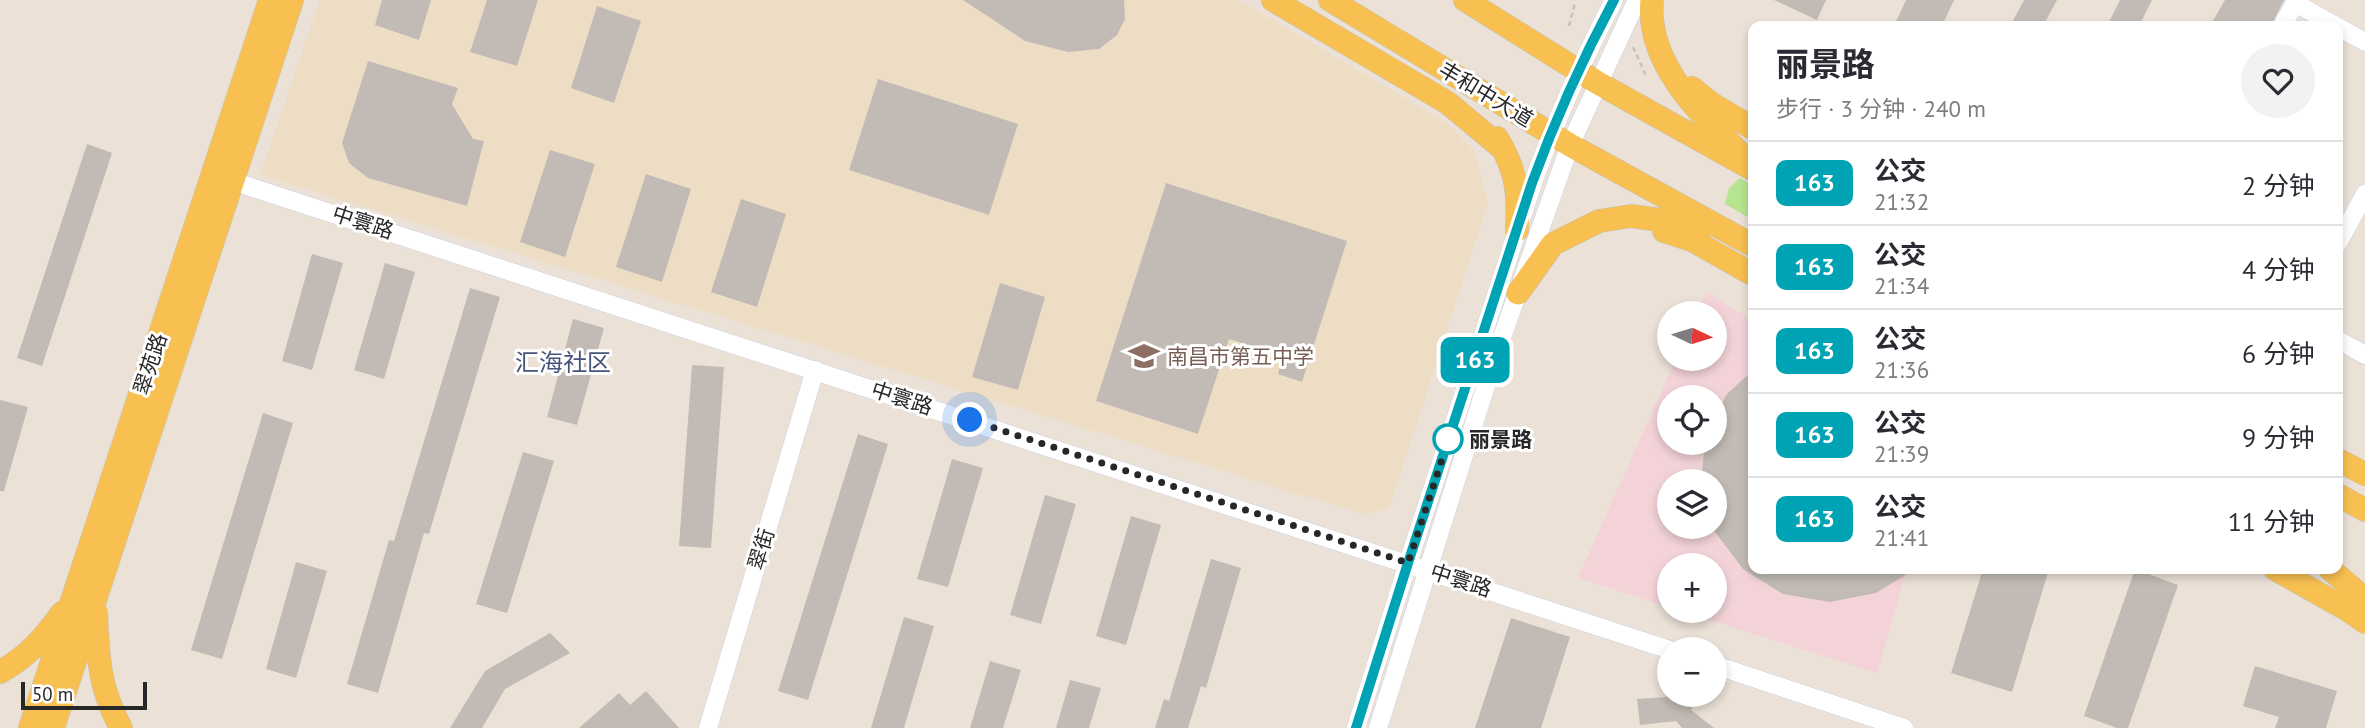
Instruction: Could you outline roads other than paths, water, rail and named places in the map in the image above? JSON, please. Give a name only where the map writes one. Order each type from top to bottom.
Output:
[{"type":"main road","name":"翠苑路","points":[[223,178],[270,0]]},
{"type":"main road","name":"翠苑路","points":[[53,728],[86,595],[223,178],[292,0]]},
{"type":"main road","points":[[1273,0],[1448,103],[1503,149]]},
{"type":"main road","name":"丰和中大道","points":[[1330,0],[1570,145],[1748,243]]},
{"type":"main road","points":[[1465,0],[1577,71],[1748,165]]},
{"type":"main road","points":[[1652,0],[1653,33],[1664,61],[1685,96],[1748,162]]},
{"type":"main road","points":[[1664,61],[1712,104],[1748,125]]},
{"type":"main road","points":[[1438,65],[1478,110],[1503,149],[1513,170],[1519,194],[1517,230]]},
{"type":"main road","points":[[1518,293],[1553,244],[1599,221],[1631,216],[1721,229]]},
{"type":"main road","points":[[1599,221],[1654,228],[1692,240],[1748,272]]},
{"type":"main road","points":[[2343,463],[2365,474]]},
{"type":"main road","points":[[2343,493],[2365,496]]},
{"type":"main road","points":[[2343,495],[2365,510]]},
{"type":"main road","points":[[2343,573],[2365,585]]},
{"type":"main road","points":[[2284,574],[2365,622]]},
{"type":"main road","points":[[2336,574],[2365,599]]},
{"type":"main road","name":"翠苑路","points":[[30,728],[86,595]]},
{"type":"main road","points":[[0,673],[21,660],[86,595]]},
{"type":"main road","points":[[86,595],[100,677],[108,705],[121,728]]},
{"type":"street","points":[[1356,728],[1550,133],[1577,71],[1614,0]]},
{"type":"street","points":[[1378,728],[1495,357],[1570,145],[1637,0]]},
{"type":"street","points":[[2285,21],[2295,3],[2326,21]]},
{"type":"street","points":[[2343,30],[2365,42]]},
{"type":"street","name":"中寰路","points":[[223,178],[1657,646]]},
{"type":"street","points":[[2343,234],[2365,194]]},
{"type":"street","points":[[2343,343],[2365,355]]},
{"type":"street","name":"翠街","points":[[708,728],[815,370]]},
{"type":"street","points":[[1727,669],[1904,728]]},
{"type":"place","name":"南昌市第五中学","points":[[1144,356]]},
{"type":"place","name":"丽景路","points":[[1448,439]]},
{"type":"district","name":"汇海社区","points":[[563,362]]}]
